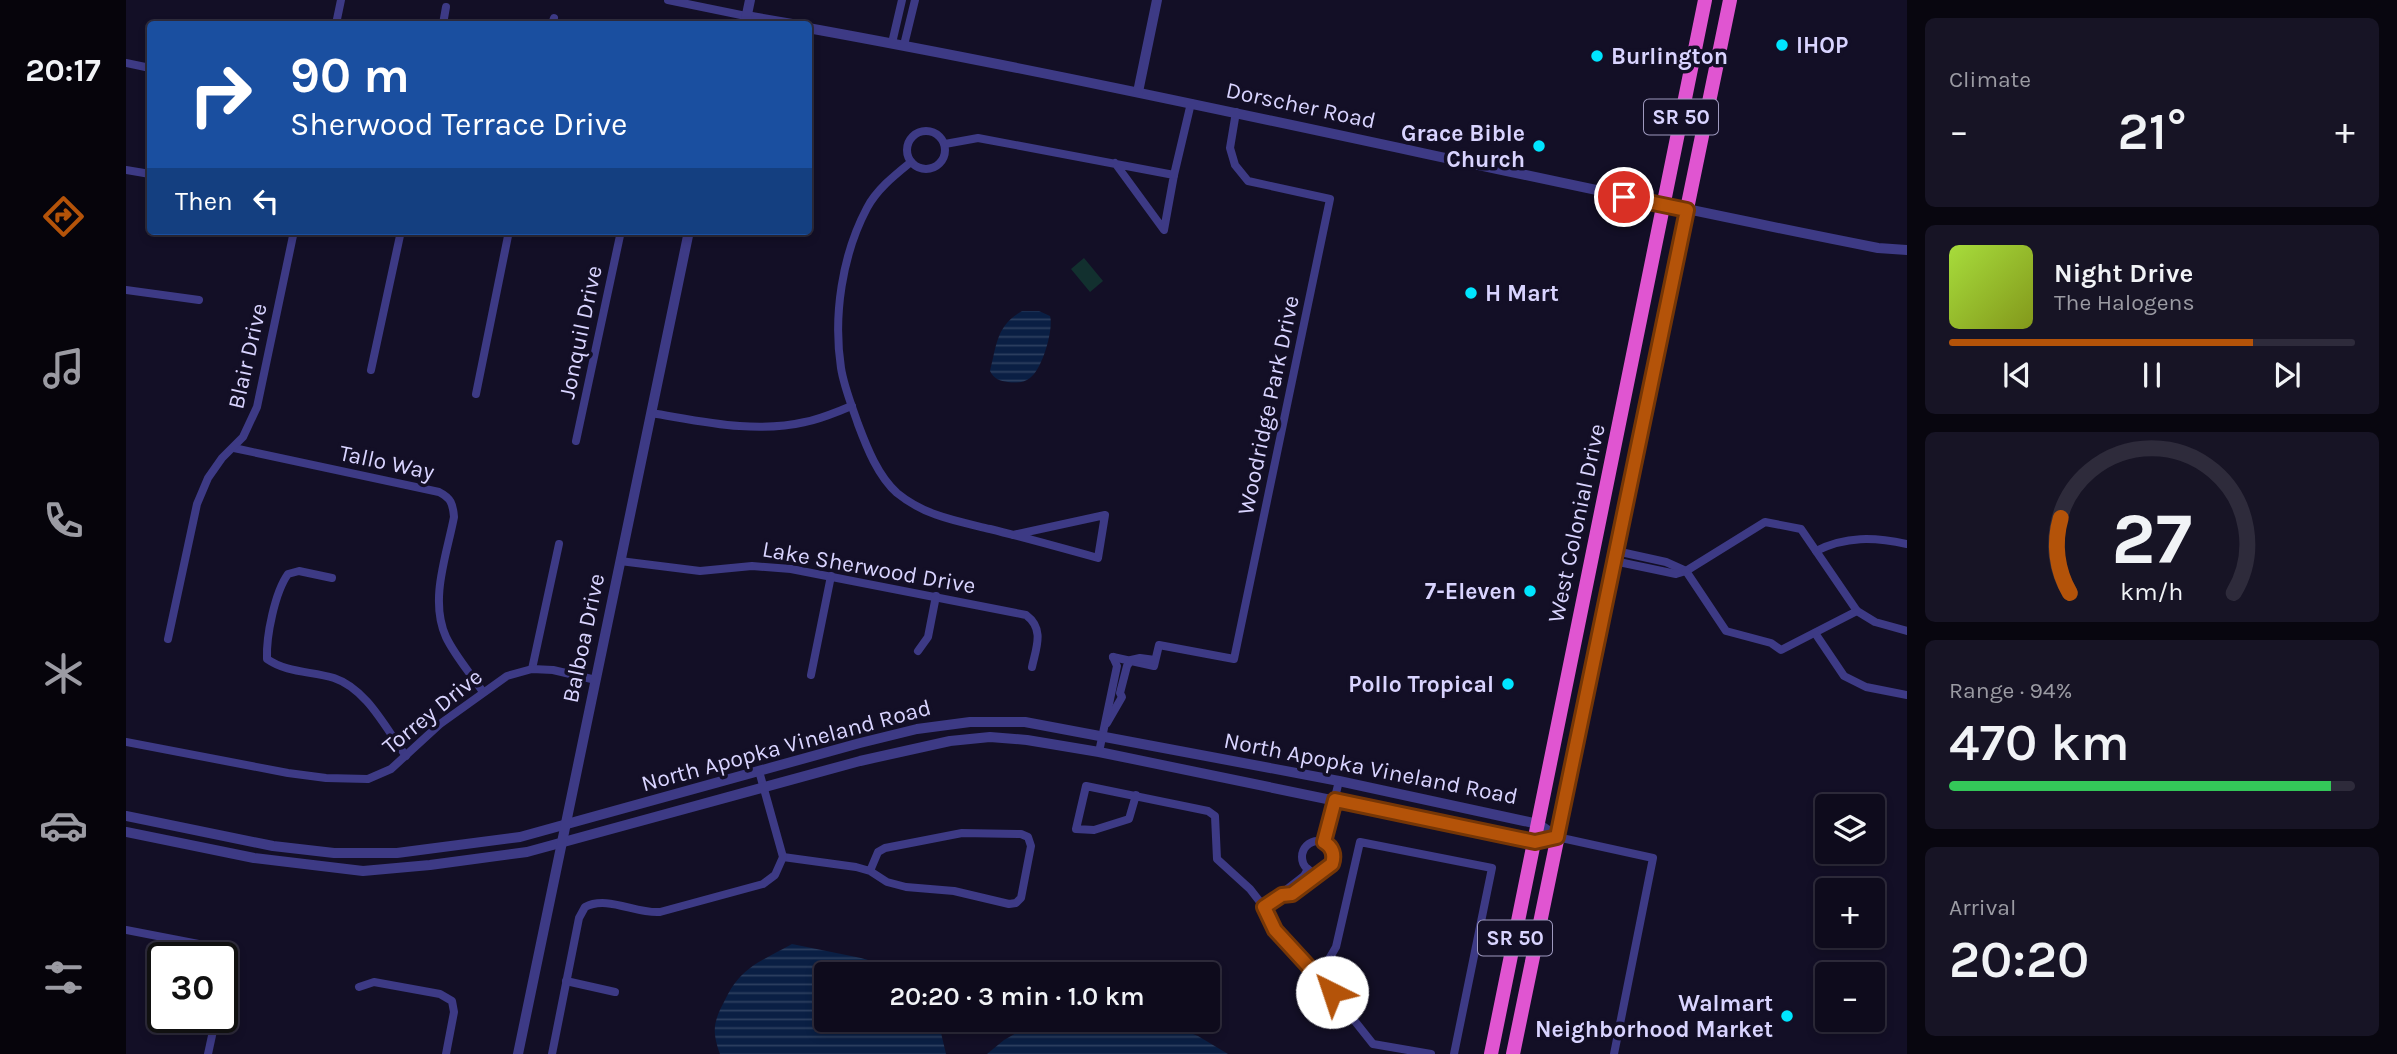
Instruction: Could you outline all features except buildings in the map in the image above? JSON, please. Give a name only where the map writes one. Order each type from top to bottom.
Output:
[{"type":"highway","name":"West Colonial Drive","points":[[1491,1054],[1705,0]]},
{"type":"highway","name":"West Colonial Drive","points":[[1513,1054],[1730,0]]},
{"type":"highway","points":[[1607,486],[1608,550],[1615,556]]},
{"type":"highway","points":[[1593,554],[1599,561],[1603,576],[1601,623]]},
{"type":"street","points":[[337,21],[341,0]]},
{"type":"street","points":[[668,0],[746,20],[750,0]]},
{"type":"street","points":[[898,44],[902,0]]},
{"type":"street","points":[[898,44],[915,0]]},
{"type":"street","points":[[1150,0],[1153,16]]},
{"type":"street","points":[[1138,92],[1157,0]]},
{"type":"street","points":[[444,21],[446,7]]},
{"type":"street","name":"Dorscher Road","points":[[812,28],[1236,112],[1687,210],[1878,248],[1907,250]]},
{"type":"street","points":[[126,63],[147,67]]},
{"type":"street","points":[[1115,163],[1164,230],[1191,103]]},
{"type":"street","name":"Woodridge Park Drive","points":[[1107,723],[1106,713],[1116,666],[1113,657],[1131,660],[1140,658],[1155,663],[1159,645],[1234,659],[1330,199],[1248,181],[1234,165],[1230,148],[1236,112]]},
{"type":"street","points":[[932,131],[942,138],[945,144],[944,158],[934,168],[922,169],[911,162],[908,144],[916,133],[932,131]]},
{"type":"street","points":[[945,144],[978,138],[1174,175]]},
{"type":"street","points":[[911,162],[884,185],[868,208],[850,253],[840,300],[837,334],[841,372],[867,446],[885,480],[897,493],[923,510],[957,523],[1098,558],[1105,515],[1013,535]]},
{"type":"street","points":[[126,170],[147,174]]},
{"type":"street","name":"Blair Drive","points":[[168,639],[197,504],[208,478],[247,430],[259,400],[293,235]]},
{"type":"street","points":[[371,370],[400,235]]},
{"type":"street","points":[[475,394],[508,235]]},
{"type":"street","name":"Jonquil Drive","points":[[576,441],[620,235]]},
{"type":"street","name":"Balboa Drive","points":[[519,1054],[688,235]]},
{"type":"street","points":[[126,290],[200,300]]},
{"type":"street","points":[[651,413],[730,425],[774,427],[806,422],[852,406]]},
{"type":"street","name":"Tallo Way","points":[[234,448],[439,492],[447,496],[453,506],[454,517],[438,601],[440,620],[447,638],[483,692]]},
{"type":"street","points":[[1615,556],[1676,574],[1686,571],[1765,522],[1801,529],[1857,611],[1875,622],[1907,631]]},
{"type":"street","points":[[1816,551],[1846,540],[1883,539],[1907,544]]},
{"type":"street","points":[[532,669],[559,544]]},
{"type":"street","name":"Lake Sherwood Drive","points":[[620,561],[700,571],[752,566],[791,569],[1026,615],[1034,621],[1039,631],[1032,667]]},
{"type":"street","points":[[331,578],[299,571],[288,574],[281,583],[266,646],[267,659],[278,667],[334,678],[349,685],[364,697],[406,757]]},
{"type":"street","points":[[1686,571],[1726,631],[1771,643],[1781,650],[1857,611]]},
{"type":"street","points":[[811,675],[831,576]]},
{"type":"street","points":[[918,651],[928,637],[936,596]]},
{"type":"street","points":[[1815,633],[1844,677],[1866,687],[1907,695]]},
{"type":"street","name":"Woodridge Park Drive","points":[[1099,752],[1107,723],[1119,705],[1127,666],[1131,660]]},
{"type":"street","name":"Torrey Drive","points":[[126,741],[288,774],[338,778],[376,777],[406,757],[440,724],[507,676],[532,669],[553,670],[596,680]]},
{"type":"street","name":"North Apopka Vineland Road","points":[[126,816],[273,846],[334,853],[397,853],[520,836],[894,735],[970,722],[1025,722],[1339,781],[1538,824]]},
{"type":"street","name":"North Apopka Vineland Road","points":[[126,832],[254,858],[363,871],[494,857],[562,843],[906,750],[990,737],[1099,752],[1535,842]]},
{"type":"street","points":[[552,1054],[579,918],[585,907],[599,902],[649,913],[660,912],[763,884],[775,875],[783,857],[759,771]]},
{"type":"street","points":[[1324,842],[1339,781]]},
{"type":"street","points":[[1136,795],[1129,819],[1094,830],[1076,829],[1087,786],[1136,795],[1208,811],[1215,816],[1217,859],[1250,889],[1264,907],[1275,930],[1319,976],[1373,1044],[1431,1054]]},
{"type":"street","points":[[1538,824],[1557,837],[1653,858],[1614,1054]]},
{"type":"street","points":[[783,857],[838,864],[870,871],[887,882],[906,887],[954,891],[1009,904],[1016,903],[1021,898],[1031,846],[1028,837],[1021,834],[962,833],[885,848],[878,852],[870,871]]},
{"type":"street","points":[[1535,842],[1557,837]]},
{"type":"street","points":[[1282,895],[1292,894],[1319,873],[1329,869],[1334,859],[1332,848],[1324,842],[1313,842],[1305,849],[1303,859],[1308,869],[1319,873]]},
{"type":"street","points":[[1319,976],[1336,947],[1360,842],[1492,868],[1454,1054]]},
{"type":"street","points":[[1264,907],[1282,895],[1304,876],[1308,869]]},
{"type":"street","points":[[126,930],[188,942]]},
{"type":"street","points":[[566,981],[615,992]]},
{"type":"street","points":[[359,987],[374,982],[440,994],[452,1001],[454,1012],[446,1054]]},
{"type":"street","points":[[208,1054],[213,1033]]},
{"type":"green space","points":[[1084,258],[1103,281],[1090,292],[1071,269]]},
{"type":"water","points":[[1022,311],[1039,311],[1050,316],[1046,349],[1039,367],[1030,378],[1019,382],[1002,381],[995,378],[990,371],[996,344],[1002,329]]},
{"type":"water","points":[[792,944],[875,962],[814,962],[814,1032],[941,1032],[946,1054],[720,1054],[715,1038],[719,1013],[732,987],[754,965]]},
{"type":"water","points":[[1018,1032],[1188,1032],[1228,1054],[987,1054]]},
{"type":"place","name":"IHOP","points":[[1782,45]]},
{"type":"place","name":"Burlington","points":[[1597,56]]},
{"type":"place","name":"Grace Bible Church","points":[[1539,146]]},
{"type":"place","name":"H Mart","points":[[1471,293]]},
{"type":"place","name":"7-Eleven","points":[[1530,591]]},
{"type":"place","name":"Pollo Tropical","points":[[1508,684]]},
{"type":"place","name":"Walmart Neighborhood Market","points":[[1787,1016]]},
{"type":"route","points":[[1332,992],[1275,930],[1264,907],[1282,895],[1292,894],[1319,873],[1329,869],[1334,853],[1324,842],[1335,800],[1535,842],[1557,837],[1687,210],[1624,197]]}]
